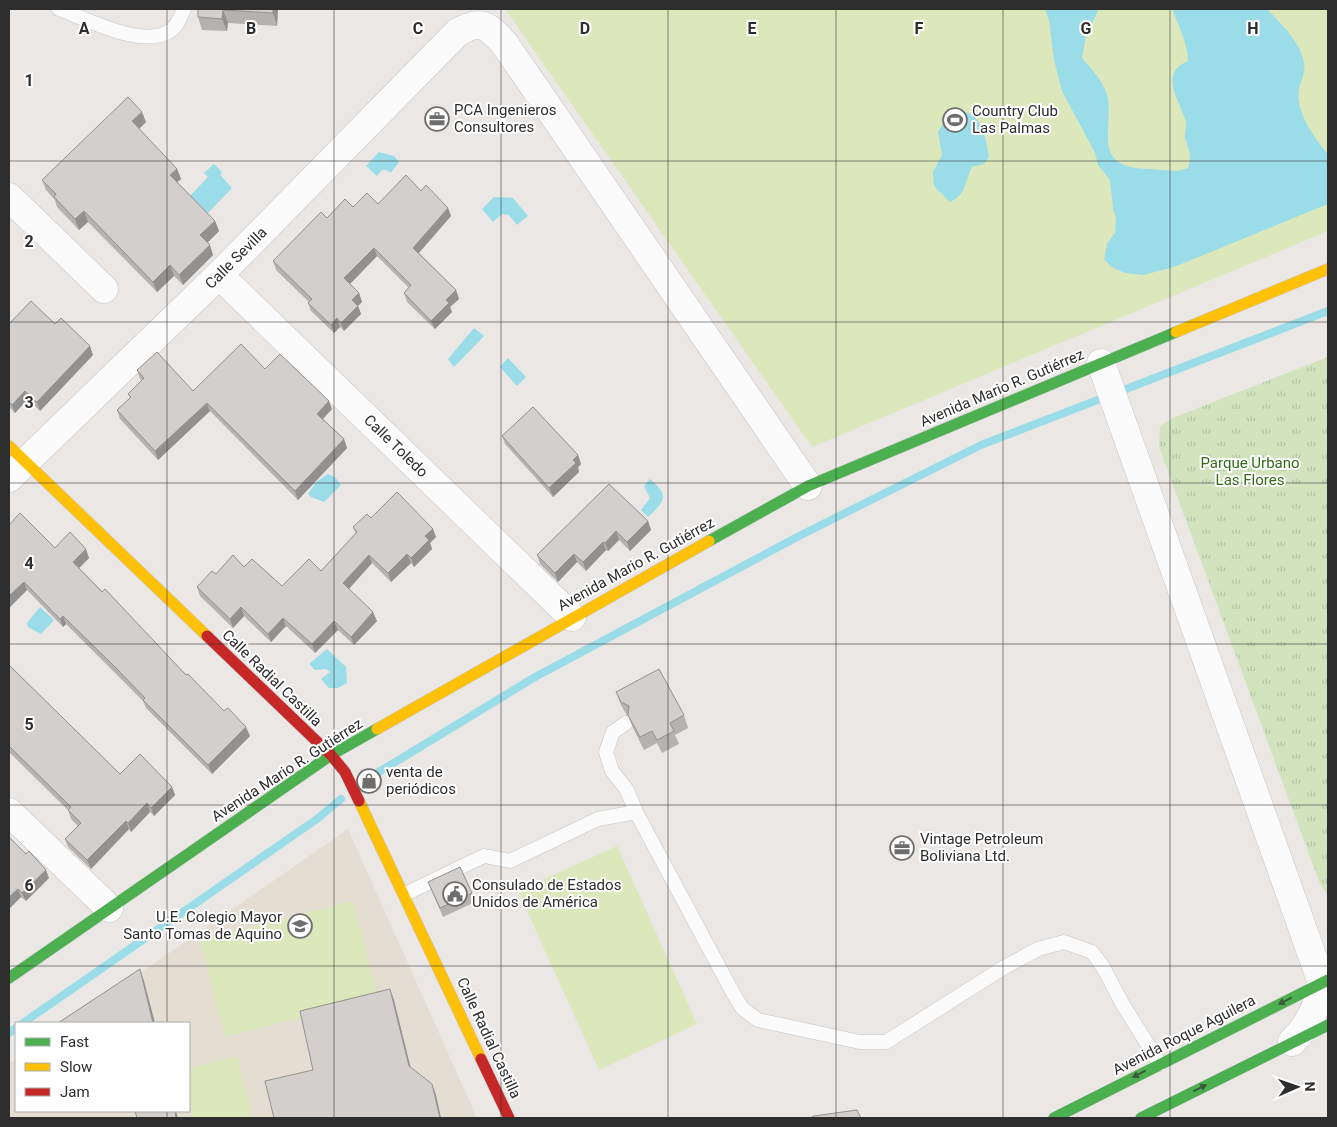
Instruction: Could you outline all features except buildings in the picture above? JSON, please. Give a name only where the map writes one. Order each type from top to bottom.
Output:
[{"type":"street","name":"Calle Sevilla","points":[[14,462],[219,276],[458,32],[472,24],[484,25],[504,43],[808,486]]},
{"type":"street","points":[[9,198],[104,289]]},
{"type":"street","name":"Avenida Mario R. Gutiérrez","points":[[9,978],[331,755],[572,617],[808,486],[1104,371],[1328,269]]},
{"type":"street","name":"Calle Toledo","points":[[219,276],[572,617]]},
{"type":"street","points":[[1104,371],[1326,983],[1312,1016],[1292,1042]]},
{"type":"street","name":"Calle Radial Castilla","points":[[14,462],[331,755],[345,772],[361,801],[509,1118]]},
{"type":"street","points":[[9,812],[109,908]]},
{"type":"street","name":"Avenida Roque Aguilera","points":[[1054,1118],[1326,983]]},
{"type":"street","points":[[1141,1118],[1328,1024]]},
{"type":"lane","points":[[59,9],[130,35],[150,37],[170,31],[184,9]]},
{"type":"lane","points":[[626,723],[613,732],[606,752],[612,770],[627,790],[636,812],[733,993],[742,1008],[758,1020],[860,1042],[886,1042],[1003,968],[1038,949],[1064,942],[1092,952],[1103,967],[1123,1005],[1160,1064]]},
{"type":"lane","points":[[404,894],[484,856],[510,861],[598,819],[636,812]]},
{"type":"shaded area","name":"U.E. Colegio Mayor Santo Tomas de Aquino","points":[[348,829],[477,1118],[9,1118],[9,1064],[15,1060],[15,1112],[190,1112],[190,1022],[69,1022]]},
{"type":"green space","name":"Country Club Las Palmas","points":[[505,9],[1328,9],[1328,231],[812,447]]},
{"type":"green space","name":"Parque Urbano Las Flores","points":[[1328,357],[1328,896],[1320,884],[1159,447],[1160,426],[1175,417]]},
{"type":"green space","points":[[617,846],[697,1024],[599,1070],[518,891]]},
{"type":"green space","points":[[353,901],[378,998],[225,1037],[200,940]]},
{"type":"green space","points":[[237,1056],[252,1118],[193,1118],[190,1104],[190,1068]]},
{"type":"water","points":[[1045,9],[1099,9],[1086,36],[1082,58],[1098,77],[1105,89],[1108,102],[1108,141],[1110,152],[1117,161],[1130,167],[1174,171],[1188,168],[1190,155],[1185,138],[1186,122],[1172,81],[1174,73],[1188,61],[1188,54],[1172,9],[1267,9],[1289,33],[1302,54],[1304,69],[1299,89],[1300,106],[1307,124],[1328,154],[1328,204],[1174,267],[1143,275],[1125,273],[1111,267],[1104,259],[1107,244],[1115,233],[1116,218],[1113,209],[1110,180],[1098,165],[1095,153],[1062,91],[1054,60],[1049,20]]},
{"type":"water","points":[[959,111],[967,112],[978,121],[984,134],[989,157],[984,164],[972,167],[962,192],[950,202],[934,186],[933,172],[942,155],[938,132],[947,116]]},
{"type":"water","points":[[379,152],[394,156],[399,162],[391,173],[382,170],[377,176],[366,166]]},
{"type":"water","points":[[214,164],[222,172],[220,175],[232,188],[204,217],[187,199],[208,177],[204,173]]},
{"type":"water","points":[[494,197],[513,198],[528,216],[517,225],[509,215],[502,214],[493,222],[482,209]]},
{"type":"water","points":[[474,328],[484,336],[454,367],[448,359]]},
{"type":"water","points":[[508,358],[526,377],[517,386],[500,367]]},
{"type":"water","points":[[328,474],[335,477],[341,485],[324,502],[311,497],[308,494],[316,482]]},
{"type":"water","points":[[650,479],[661,490],[663,498],[658,507],[648,517],[641,510],[650,498],[644,486]]},
{"type":"water","points":[[40,607],[54,620],[41,634],[28,627],[27,623]]},
{"type":"water","points":[[327,649],[346,667],[347,683],[338,688],[329,688],[321,679],[330,672],[326,669],[315,670],[309,664]]},
{"type":"waterway","points":[[369,778],[535,677],[801,535],[981,445],[1328,311]]},
{"type":"waterway","points":[[24,1022],[317,819],[341,799]]},
{"type":"waterway","points":[[9,1033],[15,1029]]},
{"type":"traffic: fast","points":[[709,541],[808,486],[1176,332]]},
{"type":"traffic: fast","points":[[9,978],[331,755],[377,729]]},
{"type":"traffic: fast","points":[[1054,1118],[1328,980]]},
{"type":"traffic: fast","points":[[1141,1118],[1328,1025]]},
{"type":"traffic: slow","points":[[1176,332],[1328,269]]},
{"type":"traffic: slow","points":[[9,446],[207,636]]},
{"type":"traffic: slow","points":[[377,729],[709,541]]},
{"type":"traffic: slow","points":[[359,801],[481,1059]]},
{"type":"traffic: jam","points":[[207,636],[331,755],[345,772],[359,801]]},
{"type":"traffic: jam","points":[[481,1059],[509,1118]]},
{"type":"place","name":"PCA Ingenieros Consultores","points":[[437,119]]},
{"type":"place","name":"Country Club Las Palmas","points":[[955,120]]},
{"type":"place","name":"venta de periódicos","points":[[369,781]]},
{"type":"place","name":"Vintage Petroleum Boliviana Ltd.","points":[[902,848]]},
{"type":"place","name":"Consulado de Estados Unidos de América","points":[[455,894]]},
{"type":"place","name":"U.E. Colegio Mayor Santo Tomas de Aquino","points":[[300,926]]}]
